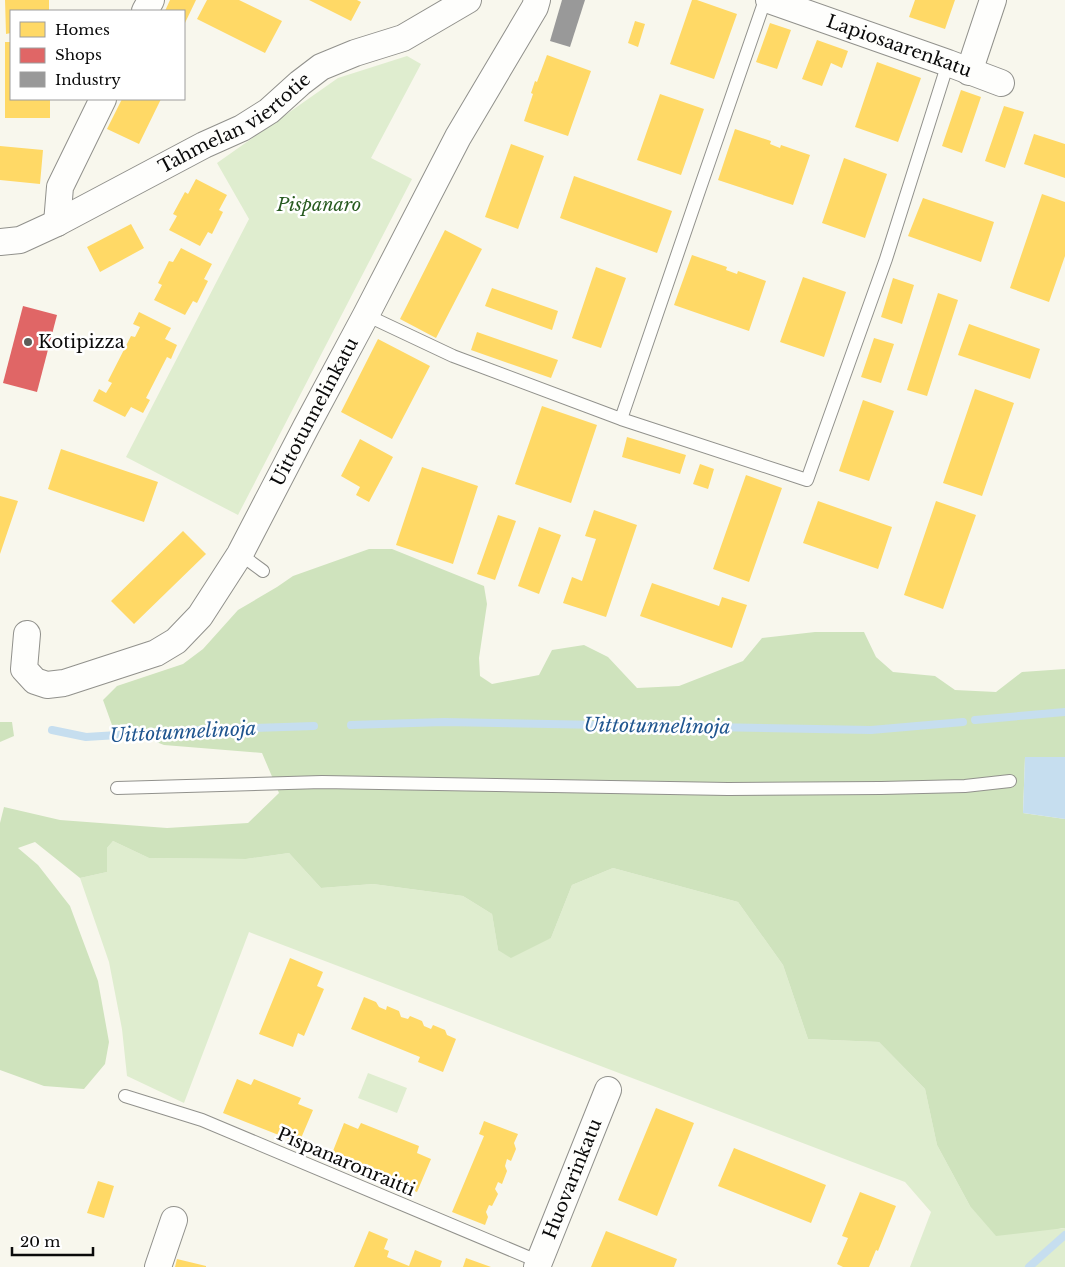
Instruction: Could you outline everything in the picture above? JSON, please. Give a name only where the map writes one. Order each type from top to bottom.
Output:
[{"type":"street","name":"Tahmelan viertotie","points":[[0,242],[20,240],[57,223],[204,144],[242,128],[269,111],[321,67],[403,38],[468,0]]},
{"type":"street","name":"Uittotunnelinkatu","points":[[27,634],[24,669],[35,681],[47,686],[156,653],[176,641],[200,616],[240,554],[458,137],[535,7],[537,0]]},
{"type":"street","name":"Lapiosaarenkatu","points":[[767,0],[1001,83]]},
{"type":"street","points":[[958,67],[993,0]]},
{"type":"street","points":[[57,223],[60,187],[103,100]]},
{"type":"street","name":"Huovarinkatu","points":[[542,1265],[608,1090]]},
{"type":"street","points":[[158,1267],[174,1220]]},
{"type":"lane","points":[[621,419],[698,191],[767,0]]},
{"type":"lane","points":[[366,315],[453,356],[621,419],[808,480],[886,259],[958,67]]},
{"type":"lane","points":[[240,554],[263,571]]},
{"type":"lane","points":[[117,788],[322,782],[728,789],[881,788],[965,786],[1010,781]]},
{"type":"lane","name":"Pispanaronraitti","points":[[125,1096],[202,1120],[542,1265]]},
{"type":"green space","name":"Pispanaro","points":[[407,56],[421,64],[371,158],[412,179],[238,515],[126,457],[249,219],[217,163],[338,78]]},
{"type":"green space","points":[[369,549],[392,549],[484,586],[487,604],[479,658],[480,676],[492,684],[539,675],[552,650],[584,645],[608,657],[637,688],[679,686],[743,661],[762,638],[815,632],[864,632],[876,657],[893,672],[935,676],[955,690],[996,692],[1022,672],[1065,669],[1065,757],[1025,757],[1023,813],[1065,819],[1065,1228],[996,1236],[970,1206],[937,1145],[925,1089],[879,1042],[808,1039],[783,965],[738,902],[613,868],[572,885],[551,938],[511,958],[498,950],[492,914],[463,896],[373,884],[321,888],[289,853],[246,859],[149,858],[113,841],[107,848],[107,872],[80,878],[35,842],[18,848],[38,865],[70,906],[98,981],[109,1042],[105,1064],[84,1089],[44,1086],[0,1070],[0,823],[4,807],[60,820],[167,828],[248,823],[279,793],[262,753],[164,745],[112,725],[103,700],[117,686],[183,664],[203,649],[238,610],[293,576]]},
{"type":"green space","points":[[0,722],[12,722],[14,736],[0,742]]},
{"type":"green space","points":[[113,841],[149,858],[246,859],[289,853],[321,888],[373,884],[463,896],[492,914],[498,950],[551,938],[572,885],[613,868],[738,902],[783,965],[808,1039],[879,1042],[925,1089],[937,1145],[970,1206],[1061,1229],[1065,1228],[1065,1267],[910,1267],[931,1212],[905,1182],[249,932],[184,1103],[127,1076],[122,1029],[109,962],[80,878],[107,872],[107,848]]},
{"type":"green space","points":[[368,1073],[407,1088],[397,1113],[358,1098]]},
{"type":"water","points":[[1025,757],[1065,757],[1065,819],[1023,813]]},
{"type":"building: Homes","points":[[5,0],[49,0],[49,10],[10,10],[10,33],[6,34]]},
{"type":"building: Homes","points":[[170,0],[196,0],[185,23],[185,10],[165,10]]},
{"type":"building: Homes","points":[[207,0],[239,0],[282,21],[265,53],[197,19]]},
{"type":"building: Homes","points":[[309,0],[357,0],[361,2],[351,21]]},
{"type":"building: Homes","points":[[692,0],[737,14],[714,79],[670,64]]},
{"type":"building: Homes","points":[[915,0],[955,0],[945,29],[909,17]]},
{"type":"building: Homes","points":[[635,21],[645,24],[638,47],[628,43]]},
{"type":"building: Homes","points":[[770,23],[791,30],[777,69],[756,62]]},
{"type":"building: Homes","points":[[817,40],[848,51],[842,68],[831,63],[822,86],[802,79]]},
{"type":"building: Homes","points":[[5,42],[10,42],[10,100],[50,100],[50,118],[5,118]]},
{"type":"building: Homes","points":[[547,55],[591,71],[568,136],[524,121],[533,94],[531,93],[535,81],[537,82]]},
{"type":"building: Homes","points":[[877,62],[921,78],[898,142],[855,127]]},
{"type":"building: Homes","points":[[961,90],[981,97],[962,153],[942,146]]},
{"type":"building: Homes","points":[[660,94],[704,109],[681,175],[637,160]]},
{"type":"building: Homes","points":[[122,100],[161,100],[139,144],[107,129]]},
{"type":"building: Homes","points":[[1004,106],[1024,112],[1005,168],[985,161]]},
{"type":"building: Homes","points":[[735,129],[771,141],[770,144],[780,148],[781,145],[810,155],[793,205],[718,180]]},
{"type":"building: Homes","points":[[1034,134],[1065,144],[1065,178],[1024,164]]},
{"type":"building: Homes","points":[[511,144],[544,156],[518,229],[485,217]]},
{"type":"building: Homes","points":[[0,146],[43,150],[40,184],[0,180]]},
{"type":"building: Homes","points":[[844,158],[887,174],[865,238],[822,223]]},
{"type":"building: Homes","points":[[574,176],[672,211],[657,253],[560,218]]},
{"type":"building: Homes","points":[[196,179],[227,195],[219,210],[223,212],[212,234],[208,232],[200,246],[169,230],[177,216],[173,214],[185,192],[188,194]]},
{"type":"building: Homes","points":[[1042,194],[1065,202],[1065,256],[1049,302],[1010,288]]},
{"type":"building: Homes","points":[[923,198],[994,222],[981,262],[908,236]]},
{"type":"building: Homes","points":[[131,224],[144,248],[100,272],[87,247]]},
{"type":"building: Homes","points":[[445,230],[482,249],[436,338],[400,319]]},
{"type":"building: Homes","points":[[181,248],[212,264],[204,279],[208,281],[197,303],[193,301],[185,315],[154,300],[162,285],[158,283],[169,261],[173,262]]},
{"type":"building: Homes","points":[[692,255],[727,267],[726,270],[737,274],[738,271],[766,281],[749,331],[674,305]]},
{"type":"building: Homes","points":[[596,267],[626,278],[601,348],[572,338]]},
{"type":"building: Homes","points":[[803,277],[846,292],[824,357],[780,342]]},
{"type":"building: Homes","points":[[893,278],[914,285],[902,324],[881,317]]},
{"type":"building: Homes","points":[[492,288],[558,311],[552,330],[485,306]]},
{"type":"building: Homes","points":[[938,293],[958,300],[927,396],[907,390]]},
{"type":"building: Homes","points":[[139,312],[171,328],[165,339],[177,345],[171,359],[167,357],[146,398],[150,400],[143,413],[131,407],[125,417],[93,401],[99,389],[106,393],[112,383],[108,381],[109,379],[131,336],[135,337],[140,327],[133,324]]},
{"type":"building: Homes","points":[[969,324],[1040,349],[1030,379],[958,355]]},
{"type":"building: Homes","points":[[477,332],[558,360],[551,378],[471,350]]},
{"type":"building: Homes","points":[[874,338],[894,344],[881,383],[861,377]]},
{"type":"building: Homes","points":[[378,339],[430,366],[392,439],[341,412]]},
{"type":"building: Homes","points":[[975,389],[1014,403],[982,496],[943,483]]},
{"type":"building: Homes","points":[[863,400],[894,411],[869,481],[839,471]]},
{"type":"building: Homes","points":[[542,406],[597,425],[571,503],[515,484]]},
{"type":"building: Homes","points":[[627,437],[686,455],[680,474],[622,457]]},
{"type":"building: Homes","points":[[360,439],[393,457],[369,502],[356,495],[360,487],[341,476]]},
{"type":"building: Homes","points":[[61,449],[158,482],[144,522],[48,489]]},
{"type":"building: Homes","points":[[700,464],[714,469],[708,489],[693,484]]},
{"type":"building: Homes","points":[[422,467],[478,486],[453,564],[396,545]]},
{"type":"building: Homes","points":[[746,475],[782,488],[749,582],[713,569]]},
{"type":"building: Homes","points":[[0,496],[18,501],[0,554]]},
{"type":"building: Homes","points":[[818,501],[892,527],[878,569],[803,543]]},
{"type":"building: Homes","points":[[936,501],[976,515],[943,609],[904,595]]},
{"type":"building: Homes","points":[[594,510],[637,525],[606,617],[563,603],[572,577],[582,581],[596,539],[585,536]]},
{"type":"building: Homes","points":[[498,515],[516,521],[495,580],[477,574]]},
{"type":"building: Homes","points":[[539,527],[561,535],[539,594],[518,586]]},
{"type":"building: Homes","points":[[183,531],[206,554],[134,624],[111,601]]},
{"type":"building: Homes","points":[[652,583],[719,606],[722,597],[747,605],[732,648],[640,616]]},
{"type":"building: Homes","points":[[290,958],[323,972],[317,986],[324,989],[304,1036],[298,1033],[293,1047],[259,1034]]},
{"type":"building: Homes","points":[[364,997],[376,1002],[379,1007],[386,1010],[387,1006],[399,1011],[401,1017],[408,1019],[410,1016],[422,1021],[424,1026],[431,1029],[433,1025],[445,1030],[447,1035],[456,1039],[443,1072],[418,1062],[420,1057],[351,1029]]},
{"type":"building: Homes","points":[[237,1079],[251,1085],[254,1079],[301,1098],[298,1104],[313,1110],[299,1143],[223,1113]]},
{"type":"building: Homes","points":[[656,1108],[694,1123],[657,1216],[618,1200]]},
{"type":"building: Homes","points":[[484,1121],[518,1134],[514,1143],[516,1149],[511,1161],[507,1159],[505,1166],[507,1171],[502,1184],[498,1182],[495,1189],[498,1194],[492,1206],[489,1205],[486,1212],[488,1217],[485,1225],[452,1212],[484,1136],[479,1134]]},
{"type":"building: Homes","points":[[344,1123],[358,1129],[361,1123],[419,1146],[417,1153],[431,1159],[417,1192],[331,1156]]},
{"type":"building: Homes","points":[[734,1148],[826,1185],[811,1223],[718,1186]]},
{"type":"building: Homes","points":[[98,1181],[114,1186],[104,1218],[87,1213]]},
{"type":"building: Homes","points":[[860,1192],[896,1206],[878,1251],[876,1250],[869,1267],[843,1267],[837,1264],[848,1238],[842,1236]]},
{"type":"building: Homes","points":[[369,1231],[388,1239],[384,1249],[389,1251],[387,1257],[409,1266],[415,1250],[442,1261],[440,1267],[354,1267]]},
{"type":"building: Homes","points":[[606,1231],[677,1259],[674,1267],[591,1267]]},
{"type":"building: Homes","points":[[466,1258],[491,1267],[463,1267]]},
{"type":"building: Homes","points":[[177,1259],[206,1266],[206,1267],[175,1267]]},
{"type":"building: Shops","points":[[23,306],[57,315],[37,392],[3,383]]},
{"type":"building: Industry","points":[[562,0],[585,0],[570,47],[550,41]]},
{"type":"waterway","name":"Uittotunnelinoja","points":[[975,720],[1065,712]]},
{"type":"waterway","name":"Uittotunnelinoja","points":[[351,725],[444,722],[871,730],[963,722]]},
{"type":"waterway","name":"Uittotunnelinoja","points":[[52,730],[86,737],[197,730],[314,726]]},
{"type":"waterway","points":[[1029,1267],[1065,1235]]},
{"type":"place","name":"Kotipizza","points":[[28,342]]}]
